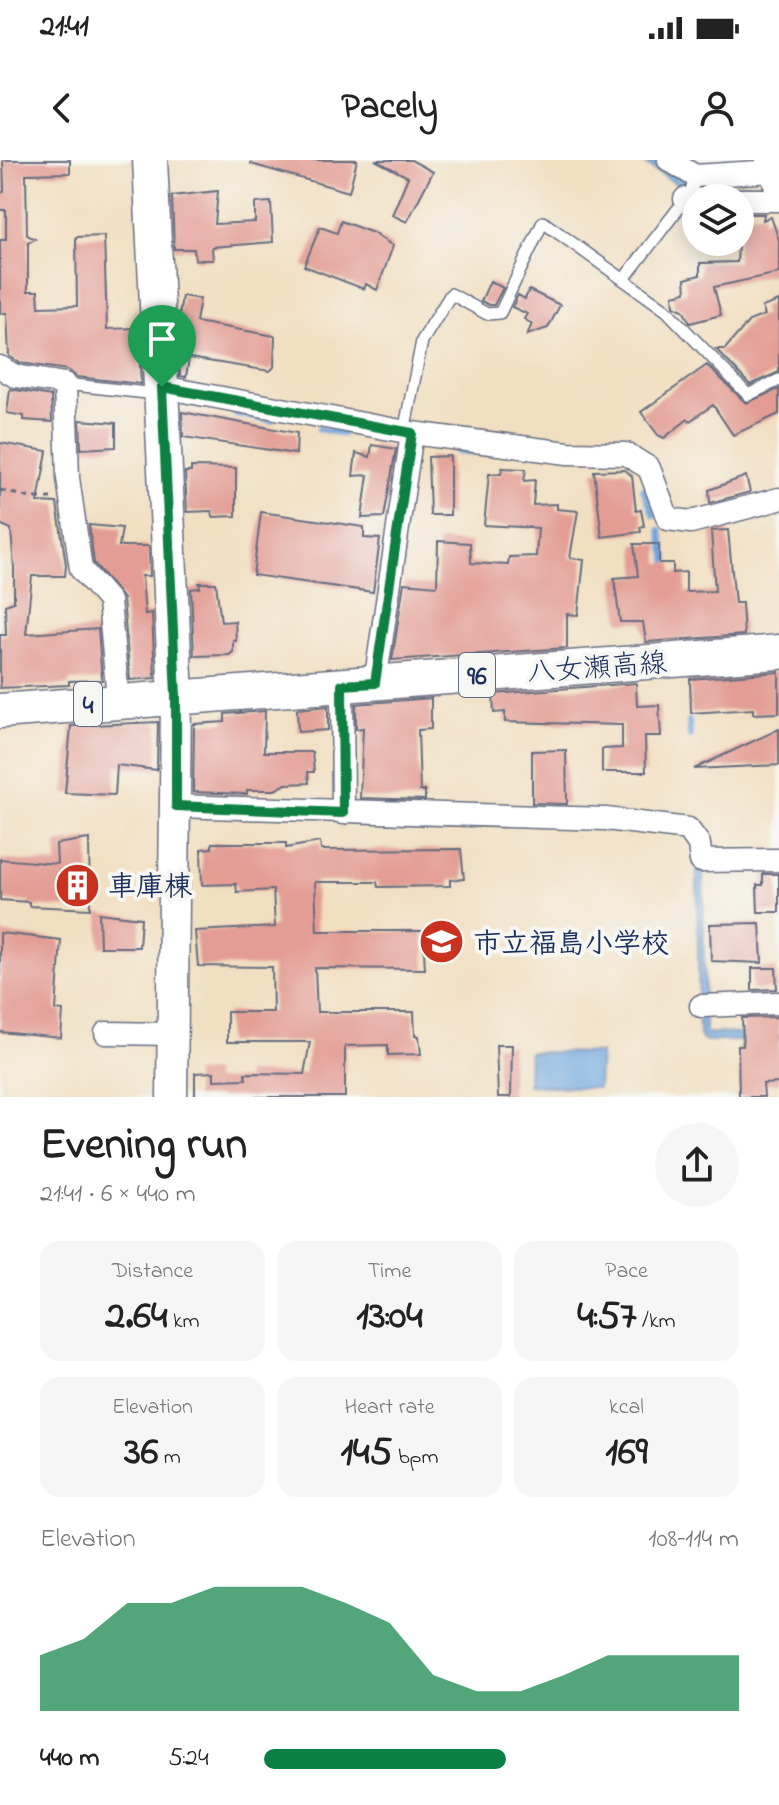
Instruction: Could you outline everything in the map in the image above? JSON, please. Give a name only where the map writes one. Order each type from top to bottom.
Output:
[{"type":"main road","points":[[150,160],[176,696]]},
{"type":"main road","name":"八女瀬高線","points":[[176,696],[779,652]]},
{"type":"main road","name":"4","points":[[0,711],[176,696]]},
{"type":"street","points":[[669,160],[695,176],[776,179]]},
{"type":"street","points":[[754,192],[776,179]]},
{"type":"street","points":[[0,367],[15,376],[65,384],[68,478],[81,569],[109,601],[117,688]]},
{"type":"street","points":[[162,391],[408,432],[568,453],[626,454],[649,468],[668,519],[691,522],[779,499]]},
{"type":"street","points":[[343,813],[358,684],[408,432]]},
{"type":"street","points":[[172,1097],[176,696]]},
{"type":"street","points":[[176,806],[606,819],[688,829],[699,844],[701,861],[779,860]]},
{"type":"street","points":[[701,1006],[779,1003]]},
{"type":"street","points":[[106,1033],[173,1034]]},
{"type":"lane","points":[[694,184],[695,176]]},
{"type":"lane","points":[[624,279],[682,210]]},
{"type":"lane","points":[[408,432],[422,341],[451,294],[487,314],[500,313],[543,222],[666,310],[748,395],[779,380]]},
{"type":"lane","points":[[65,384],[162,391]]},
{"type":"path","points":[[0,490],[31,498],[73,498]]},
{"type":"water","points":[[639,160],[651,160],[690,184],[682,184],[682,187]]},
{"type":"water","points":[[697,870],[703,870],[705,1033],[779,1035],[779,1041],[704,1041],[699,1035]]},
{"type":"water","points":[[529,1052],[600,1053],[598,1088],[528,1085]]},
{"type":"building","points":[[3,160],[70,160],[70,173],[26,174],[27,235],[35,239],[28,243],[28,291],[38,291],[39,307],[77,306],[76,237],[104,236],[107,329],[138,328],[141,384],[77,377],[68,370],[20,363],[9,356],[7,313],[0,313],[0,240],[6,240],[6,210],[0,210],[0,194],[4,191]]},
{"type":"building","points":[[252,160],[357,160],[349,192],[251,164]]},
{"type":"building","points":[[375,160],[411,160],[433,172],[407,222],[392,215],[408,177]]},
{"type":"building","points":[[218,191],[215,224],[255,222],[255,203],[271,202],[273,242],[212,247],[213,260],[195,260],[194,249],[174,249],[172,196]]},
{"type":"building","points":[[754,214],[764,214],[763,220],[771,217],[779,240],[779,273],[714,287],[721,315],[690,323],[683,310],[674,306],[673,295],[686,292],[685,279],[700,275],[700,263],[737,262],[737,256],[754,256]]},
{"type":"building","points":[[341,221],[373,233],[393,246],[377,290],[366,284],[364,289],[304,266],[320,227],[337,233]]},
{"type":"building","points":[[490,281],[503,288],[494,305],[481,301]]},
{"type":"building","points":[[529,290],[560,305],[548,328],[527,335],[532,324],[524,319],[527,314],[512,307],[518,295],[525,299]]},
{"type":"building","points":[[182,296],[200,299],[196,322],[275,336],[274,367],[270,371],[189,358],[186,377],[180,376],[178,323]]},
{"type":"building","points":[[779,301],[779,372],[750,385],[716,349],[725,349],[749,321],[765,315],[762,307]]},
{"type":"building","points":[[707,365],[746,403],[779,389],[779,414],[733,435],[713,405],[664,438],[658,435],[641,412]]},
{"type":"building","points":[[10,389],[51,396],[52,422],[24,420],[24,416],[7,413]]},
{"type":"building","points":[[182,412],[297,433],[296,454],[183,437]]},
{"type":"building","points":[[80,420],[116,423],[116,447],[81,449]]},
{"type":"building","points":[[0,443],[47,451],[38,502],[57,503],[66,565],[65,576],[32,576],[26,634],[98,629],[102,680],[69,681],[69,685],[0,688],[0,635],[6,635],[5,605],[14,602],[14,568],[11,529],[0,524]]},
{"type":"building","points":[[372,445],[396,449],[384,517],[362,518],[368,475],[353,476],[356,453],[370,457]]},
{"type":"building","points":[[450,456],[450,515],[430,515],[428,457]]},
{"type":"building","points":[[191,467],[236,468],[236,516],[213,517],[212,511],[187,512],[185,472],[191,472]]},
{"type":"building","points":[[502,468],[526,469],[524,481],[535,480],[533,505],[557,504],[557,509],[578,511],[570,558],[584,560],[578,615],[567,614],[567,648],[392,660],[404,583],[437,586],[438,541],[470,543],[471,563],[508,565],[509,557],[536,556],[538,528],[484,525],[489,474],[501,474]]},
{"type":"building","points":[[625,470],[632,476],[636,511],[641,510],[644,526],[640,527],[641,532],[602,537],[594,471]]},
{"type":"building","points":[[746,476],[750,492],[710,503],[709,490]]},
{"type":"building","points":[[261,512],[364,527],[364,538],[380,539],[373,592],[253,575]]},
{"type":"building","points":[[89,525],[122,528],[119,546],[149,546],[150,576],[142,576],[145,614],[152,613],[155,678],[130,680],[123,599],[94,563]]},
{"type":"building","points":[[728,530],[735,603],[742,603],[744,635],[646,642],[643,622],[620,622],[614,578],[638,576],[634,544],[659,544],[659,563],[673,563],[673,573],[686,572],[686,592],[715,591],[711,531]]},
{"type":"building","points":[[199,583],[216,583],[221,622],[235,621],[236,641],[233,640],[233,652],[229,655],[194,656],[191,589],[200,588]]},
{"type":"building","points":[[779,672],[779,713],[753,714],[753,709],[691,713],[690,679]]},
{"type":"building","points":[[636,683],[637,706],[659,705],[661,736],[645,736],[646,772],[602,772],[602,749],[622,748],[622,725],[505,722],[505,712],[494,713],[493,694]]},
{"type":"building","points":[[431,698],[431,729],[418,730],[420,791],[425,791],[425,800],[360,798],[363,728],[356,729],[356,704]]},
{"type":"building","points":[[328,706],[328,730],[298,732],[297,709]]},
{"type":"building","points":[[265,711],[264,752],[312,752],[314,772],[308,772],[309,783],[286,784],[275,790],[247,790],[247,794],[193,792],[194,724],[225,722],[225,714]]},
{"type":"building","points":[[158,722],[157,770],[117,765],[115,795],[65,793],[71,726]]},
{"type":"building","points":[[779,729],[779,765],[694,769]]},
{"type":"building","points":[[566,750],[567,804],[532,803],[532,751]]},
{"type":"building","points":[[89,839],[90,909],[29,906],[29,902],[0,900],[0,859],[57,864],[56,844]]},
{"type":"building","points":[[320,842],[321,850],[461,849],[464,879],[450,880],[450,886],[378,887],[377,882],[315,882],[317,931],[423,931],[425,969],[315,968],[317,1012],[414,1012],[415,1036],[419,1036],[421,1054],[388,1055],[388,1045],[345,1046],[345,1097],[195,1097],[195,1073],[214,1072],[214,1080],[246,1079],[245,1073],[304,1074],[310,1042],[227,1042],[227,1012],[273,1012],[272,967],[198,966],[195,931],[275,927],[273,890],[237,892],[236,884],[202,885],[201,849],[212,848],[212,843],[286,843],[286,848]]},
{"type":"building","points":[[763,874],[779,874],[779,912],[758,912],[757,885],[763,885]]},
{"type":"building","points":[[99,913],[141,918],[139,947],[100,947]]},
{"type":"building","points":[[760,923],[762,963],[711,961],[710,924]]},
{"type":"building","points":[[0,933],[61,940],[56,1010],[63,1011],[61,1038],[0,1032]]},
{"type":"building","points":[[752,968],[776,968],[777,989],[752,990]]},
{"type":"building","points":[[779,1017],[779,1083],[763,1084],[764,1097],[739,1097],[738,1046],[743,1046],[742,1018]]},
{"type":"building","points":[[496,1045],[512,1045],[511,1097],[498,1097]]},
{"type":"waterway","points":[[236,414],[272,421]]},
{"type":"waterway","points":[[319,429],[343,434]]},
{"type":"waterway","points":[[457,451],[490,454]]},
{"type":"waterway","points":[[643,489],[654,515]]},
{"type":"waterway","points":[[660,530],[667,560]]},
{"type":"waterway","points":[[689,721],[690,736]]},
{"type":"place","name":"車庫棟","points":[[77,885]]},
{"type":"place","name":"市立福島小学校","points":[[442,942]]},
{"type":"route","points":[[162,387],[412,433],[375,683],[342,685],[343,813],[176,806],[176,696],[162,387]]}]
